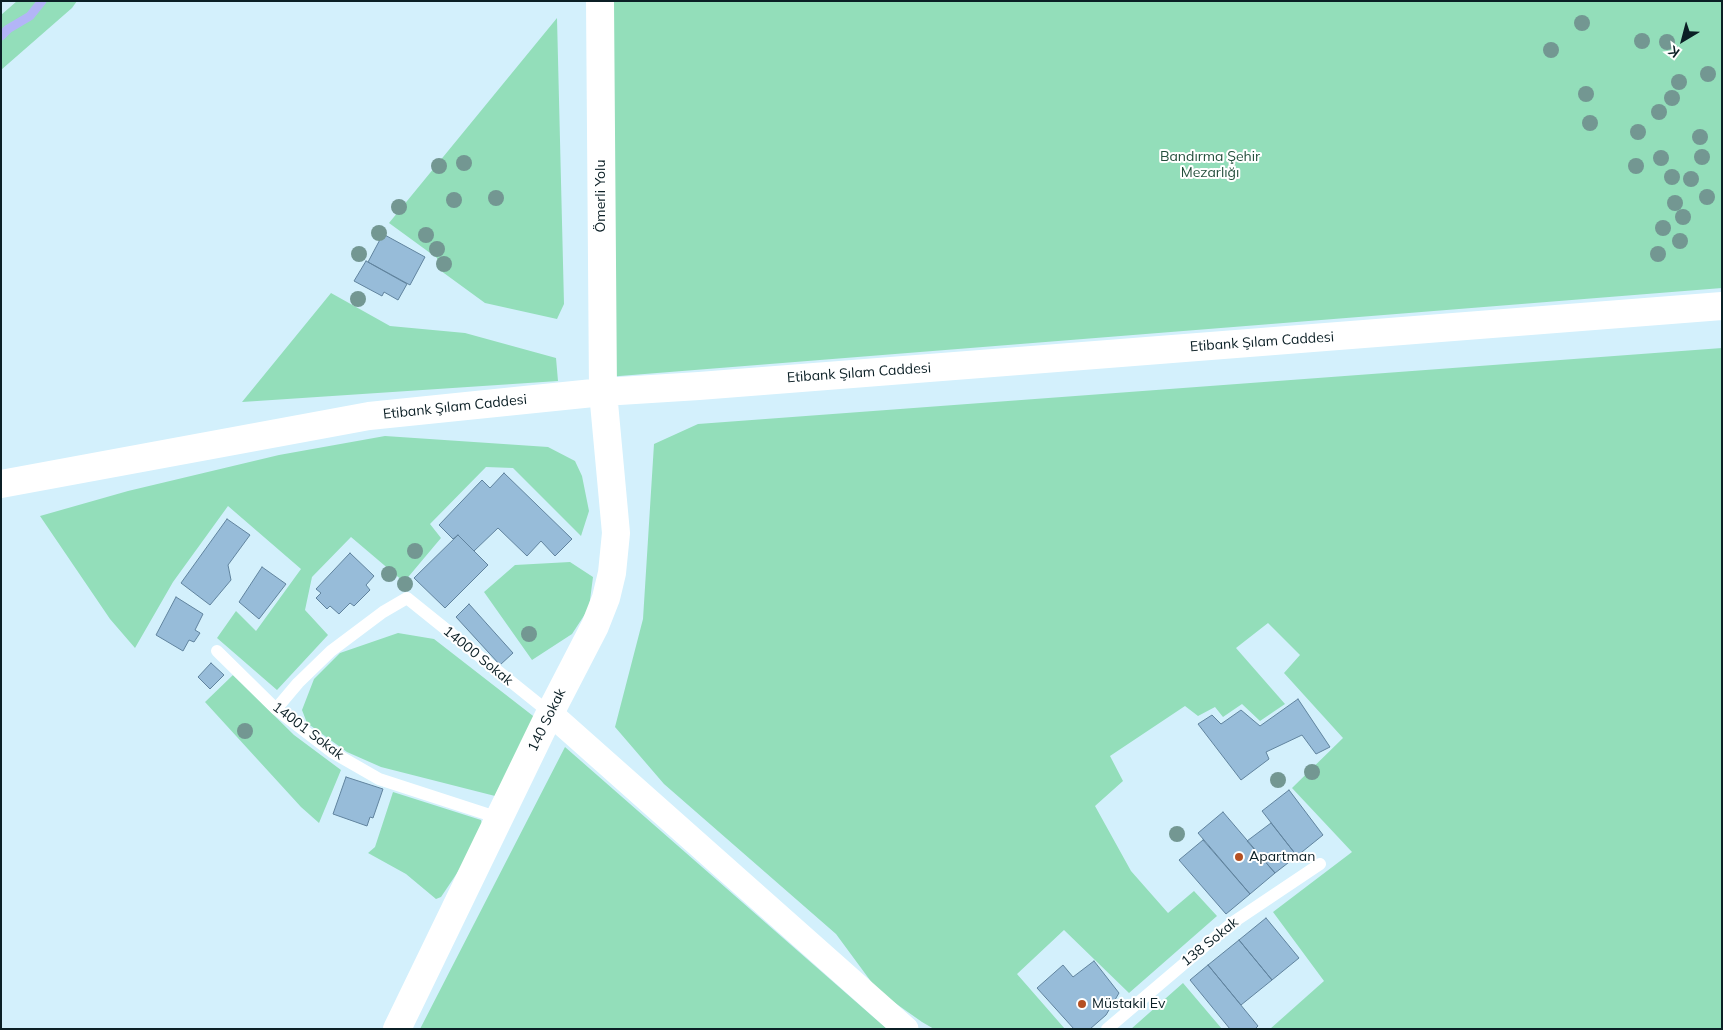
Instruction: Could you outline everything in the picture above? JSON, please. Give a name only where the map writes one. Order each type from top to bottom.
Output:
[{"type":"main road","name":"Ömerli Yolu","points":[[600,1],[603,392]]},
{"type":"main road","name":"Etibank Şılam Caddesi","points":[[1,484],[369,416],[603,392],[1722,306]]},
{"type":"main road","name":"140 Sokak","points":[[397,1029],[550,713],[595,626],[606,598],[612,573],[616,533],[603,392]]},
{"type":"street","points":[[550,713],[906,1029]]},
{"type":"lane","name":"14000 Sokak","points":[[276,709],[298,683],[331,652],[383,612],[407,598],[550,713]]},
{"type":"lane","name":"14001 Sokak","points":[[217,651],[276,709],[332,752],[379,779],[499,818]]},
{"type":"lane","name":"138 Sokak","points":[[1107,1029],[1232,923],[1320,864]]},
{"type":"green space","points":[[17,1],[77,1],[72,8],[1,70],[1,15]]},
{"type":"green space","name":"Bandırma Şehir Mezarlığı","points":[[612,1],[1722,1],[1722,288],[607,377]]},
{"type":"green space","points":[[557,18],[564,304],[557,319],[485,303],[437,268],[437,258],[389,223]]},
{"type":"green space","points":[[331,293],[390,326],[465,333],[556,358],[558,381],[242,402]]},
{"type":"green space","points":[[1722,348],[1722,1029],[1270,1029],[1324,981],[1273,912],[1352,852],[1292,788],[1343,738],[1284,673],[1300,655],[1268,623],[1236,648],[1285,704],[1260,721],[1242,704],[1223,717],[1215,707],[1198,716],[1185,706],[1110,756],[1123,781],[1095,806],[1131,871],[1168,913],[1194,891],[1217,916],[1129,993],[1064,930],[1017,974],[1065,1029],[934,1029],[922,1022],[878,991],[836,934],[664,784],[615,727],[643,619],[654,444],[698,424]]},
{"type":"green space","points":[[385,436],[548,447],[575,461],[582,476],[589,511],[581,536],[513,468],[486,467],[430,524],[441,538],[404,582],[351,537],[312,577],[305,610],[328,635],[277,690],[217,638],[236,611],[256,631],[301,569],[228,506],[173,582],[135,648],[110,619],[40,516],[128,491],[279,455]]},
{"type":"green space","points":[[570,562],[593,577],[589,608],[572,634],[532,660],[484,592],[515,565]]},
{"type":"green space","points":[[398,633],[434,639],[537,719],[499,797],[381,767],[347,752],[307,723],[302,710],[314,679],[340,653]]},
{"type":"green space","points":[[233,675],[294,735],[341,770],[319,823],[301,807],[205,702]]},
{"type":"green space","points":[[565,747],[887,1029],[420,1029]]},
{"type":"green space","points":[[393,792],[481,820],[484,833],[441,897],[436,899],[406,874],[368,853],[375,847]]},
{"type":"green space","points":[[1183,983],[1222,1029],[1131,1029]]},
{"type":"building","points":[[383,234],[425,257],[410,285],[368,262]]},
{"type":"building","points":[[366,261],[407,284],[398,300],[384,292],[382,296],[354,281]]},
{"type":"building","points":[[504,473],[572,539],[555,556],[541,541],[527,556],[498,528],[474,551],[458,535],[453,539],[439,525],[482,480],[490,488]]},
{"type":"building","points":[[227,519],[250,535],[228,565],[231,580],[210,605],[181,583]]},
{"type":"building","points":[[458,535],[488,565],[445,608],[414,578]]},
{"type":"building","points":[[350,553],[374,576],[366,585],[370,590],[354,606],[350,603],[339,614],[330,606],[327,609],[316,598],[321,593],[316,589]]},
{"type":"building","points":[[262,567],[286,584],[259,619],[239,602]]},
{"type":"building","points":[[176,597],[203,614],[195,630],[200,633],[194,642],[189,640],[183,651],[156,635]]},
{"type":"building","points":[[469,604],[513,653],[500,665],[456,617]]},
{"type":"building","points":[[211,663],[224,675],[210,689],[198,677]]},
{"type":"building","points":[[1298,699],[1330,747],[1316,754],[1302,735],[1266,752],[1269,759],[1241,780],[1198,724],[1212,715],[1221,724],[1241,710],[1260,726]]},
{"type":"building","points":[[346,777],[383,789],[373,818],[370,817],[367,826],[333,814]]},
{"type":"building","name":"Apartman","points":[[1289,790],[1323,835],[1297,856],[1262,811]]},
{"type":"building","name":"Apartman","points":[[1223,812],[1275,873],[1250,894],[1198,833]]},
{"type":"building","points":[[1271,823],[1297,856],[1275,873],[1247,841]]},
{"type":"building","name":"Apartman","points":[[1203,840],[1250,894],[1226,914],[1179,860]]},
{"type":"building","points":[[1266,918],[1299,958],[1272,980],[1239,940]]},
{"type":"building","points":[[1239,940],[1272,980],[1241,1005],[1208,965]]},
{"type":"building","name":"Müstakil Ev","points":[[1094,961],[1119,993],[1106,1015],[1090,1029],[1074,1029],[1037,988],[1063,965],[1073,977]]},
{"type":"building","points":[[1208,965],[1258,1026],[1255,1029],[1230,1029],[1190,980]]},
{"type":"waterway","points":[[1,36],[8,29],[30,16],[42,1]]},
{"type":"place","name":"Apartman","points":[[1239,857]]},
{"type":"place","name":"Müstakil Ev","points":[[1082,1004]]}]
